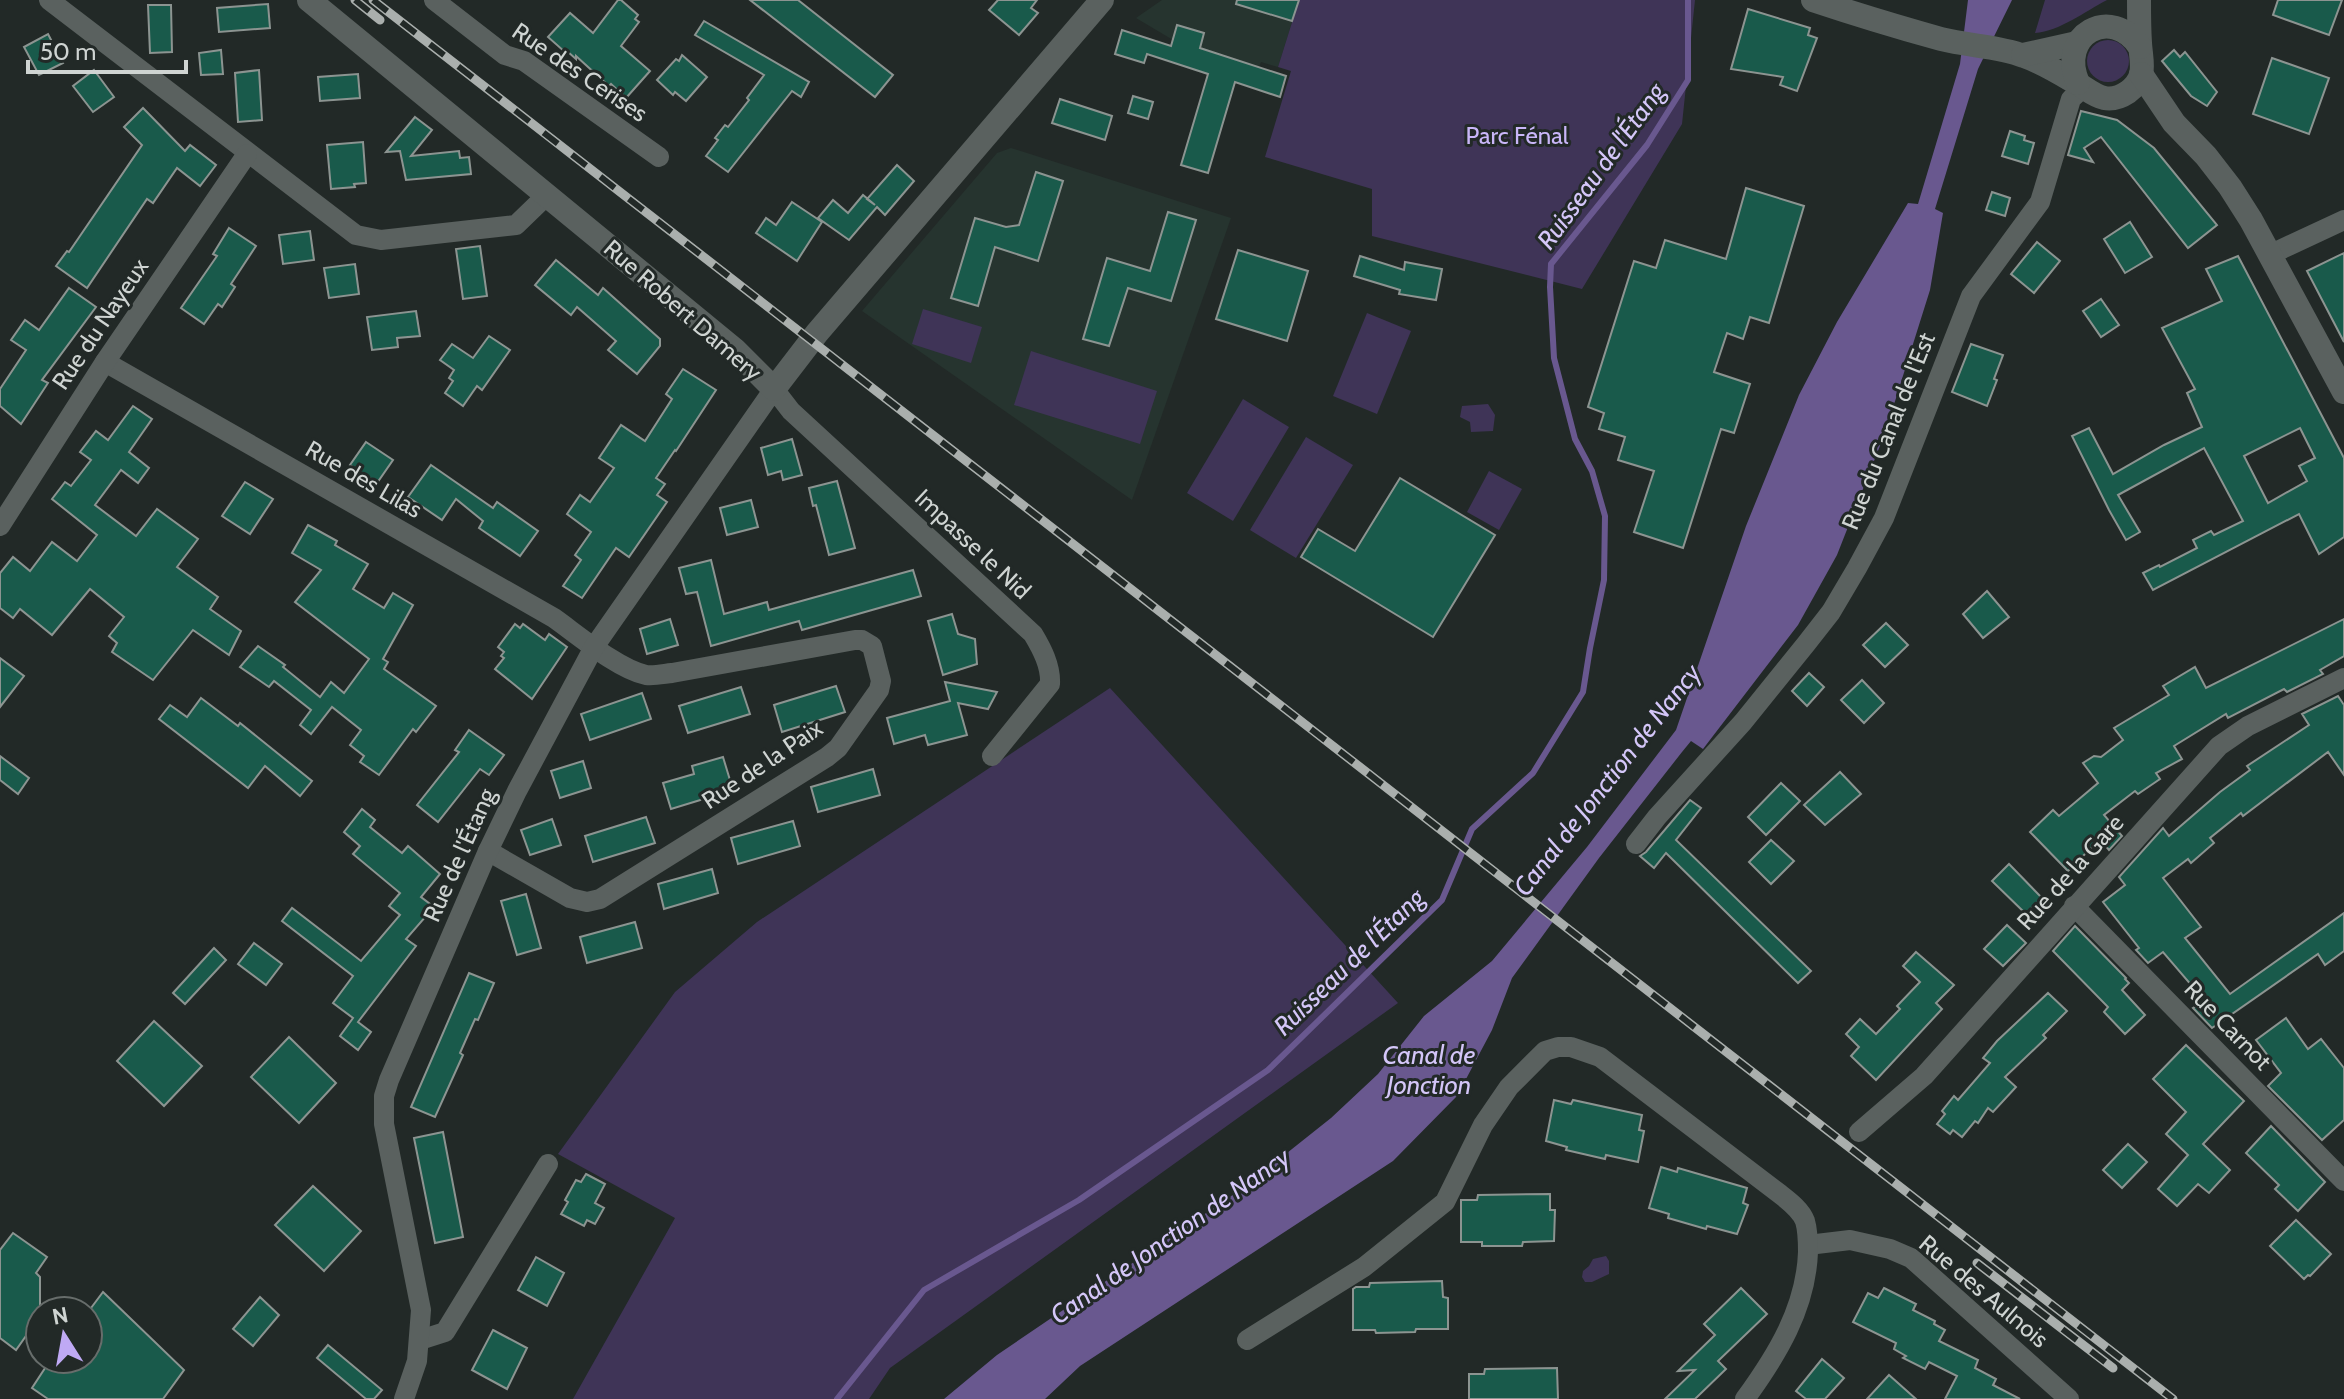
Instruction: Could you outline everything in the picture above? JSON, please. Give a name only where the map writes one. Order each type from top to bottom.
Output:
[{"type":"street","points":[[49,0],[356,235],[381,240],[516,225],[547,195]]},
{"type":"street","name":"Rue Robert Damery","points":[[309,0],[735,350],[774,389],[817,333],[1102,0]]},
{"type":"street","name":"Rue des Cerises","points":[[434,0],[505,55],[524,61],[659,157]]},
{"type":"street","points":[[1813,0],[1942,39],[2023,55],[2093,95],[2105,98],[2120,96],[2136,84],[2141,74],[2143,56],[2133,37],[2124,30],[2112,26],[2101,27]]},
{"type":"street","points":[[2080,86],[2072,70],[2072,56],[2077,43],[2083,36],[2101,27],[2128,0]]},
{"type":"street","points":[[2139,0],[2140,47]]},
{"type":"street","points":[[2023,55],[2077,43]]},
{"type":"street","points":[[2141,74],[2174,123],[2230,187],[2344,392]]},
{"type":"street","name":"Rue du Canal de l'Est","points":[[1636,844],[1743,722],[1806,644],[1831,612],[1857,568],[1884,518],[1971,296],[2040,202],[2071,99],[2080,86]]},
{"type":"street","points":[[2120,96],[2174,123]]},
{"type":"street","name":"Rue du Nayeux","points":[[0,526],[105,362],[247,154]]},
{"type":"street","points":[[2269,255],[2344,220]]},
{"type":"street","name":"Rue des Lilas","points":[[105,362],[554,618],[594,647]]},
{"type":"street","name":"Rue de l'Étang","points":[[404,1399],[417,1361],[420,1340],[419,1293],[384,1124],[384,1096],[389,1080],[488,851],[594,647],[774,389]]},
{"type":"street","name":"Impasse le Nid","points":[[774,389],[791,411],[1033,634],[1039,644],[1049,666],[1050,684],[992,756]]},
{"type":"street","name":"Rue de la Paix","points":[[488,851],[570,898],[587,902],[600,899],[827,757],[838,748],[876,696],[881,681],[872,646],[862,640],[650,675],[638,672],[594,647]]},
{"type":"street","name":"Rue de la Gare","points":[[1859,1132],[1924,1076],[2219,746],[2248,726],[2344,678]]},
{"type":"street","name":"Rue Carnot","points":[[2074,906],[2344,1181]]},
{"type":"street","points":[[1247,1340],[1364,1267],[1445,1202],[1483,1125],[1509,1087],[1545,1051],[1571,1047],[1600,1057],[1792,1204],[1804,1219],[1808,1239],[1804,1289],[1772,1362],[1745,1399]]},
{"type":"street","points":[[420,1340],[445,1332],[548,1164]]},
{"type":"street","name":"Rue des Aulnois","points":[[1808,1239],[1850,1240],[1890,1249],[1911,1258],[2069,1399]]},
{"type":"shaded area","points":[[1162,0],[1299,0],[1278,67],[1261,62],[1259,67],[1173,40],[1136,18]]},
{"type":"shaded area","points":[[1011,148],[1231,218],[1132,500],[862,311],[997,153]]},
{"type":"green space","name":"Parc Fénal","points":[[1299,0],[1695,0],[1682,124],[1582,289],[1372,236],[1372,189],[1265,157],[1291,71],[1278,67]]},
{"type":"green space","points":[[2045,0],[2107,0],[2063,25],[2035,33]]},
{"type":"green space","points":[[2108,40],[2123,46],[2129,61],[2123,76],[2108,82],[2093,76],[2087,61],[2093,46]]},
{"type":"green space","points":[[923,309],[982,327],[971,363],[912,344]]},
{"type":"green space","points":[[1367,313],[1411,331],[1377,414],[1333,396]]},
{"type":"green space","points":[[1031,351],[1157,391],[1140,444],[1014,405]]},
{"type":"green space","points":[[1243,399],[1289,427],[1233,521],[1187,493]]},
{"type":"green space","points":[[1488,404],[1495,415],[1493,431],[1471,432],[1470,422],[1460,417],[1462,406]]},
{"type":"green space","points":[[1306,437],[1353,465],[1296,558],[1250,530]]},
{"type":"green space","points":[[1489,471],[1522,489],[1499,530],[1467,512]]},
{"type":"green space","points":[[1110,688],[1398,1003],[890,1368],[869,1399],[573,1399],[675,1218],[558,1154],[675,992],[757,922]]},
{"type":"green space","points":[[1606,1256],[1609,1274],[1585,1282],[1583,1271],[1593,1259]]},
{"type":"water","name":"Canal de Jonction","points":[[1968,0],[2012,0],[1978,69],[1935,209],[1943,213],[1930,290],[1885,433],[1837,555],[1798,625],[1703,749],[1691,741],[1599,858],[1512,978],[1492,1030],[1457,1096],[1393,1161],[1080,1366],[1045,1399],[944,1399],[997,1355],[1243,1188],[1331,1118],[1378,1074],[1424,1016],[1492,961],[1587,847],[1676,730],[1746,526],[1799,395],[1837,322],[1908,203],[1918,204],[1960,64]]},
{"type":"building","points":[[618,0],[638,15],[635,19],[639,22],[621,46],[650,71],[626,98],[548,37],[570,13],[593,33]]},
{"type":"building","points":[[750,0],[798,0],[893,75],[875,97]]},
{"type":"building","points":[[998,0],[1037,0],[1031,8],[1038,13],[1019,35],[989,10]]},
{"type":"building","points":[[1237,0],[1299,0],[1292,21],[1236,4]]},
{"type":"building","points":[[2278,0],[2342,0],[2329,35],[2273,15]]},
{"type":"building","points":[[268,4],[270,28],[219,32],[217,8]]},
{"type":"building","points":[[148,5],[171,5],[172,52],[150,53]]},
{"type":"building","points":[[1748,9],[1810,28],[1808,35],[1817,38],[1797,91],[1780,85],[1783,77],[1731,69]]},
{"type":"building","points":[[704,21],[809,82],[801,97],[792,91],[728,172],[706,156],[718,140],[715,138],[749,100],[747,98],[764,75],[695,35]]},
{"type":"building","points":[[1177,25],[1204,33],[1200,48],[1286,76],[1280,97],[1235,82],[1208,173],[1181,165],[1208,74],[1147,54],[1144,63],[1115,54],[1122,30],[1171,46]]},
{"type":"building","points":[[48,34],[63,63],[39,75],[24,47]]},
{"type":"building","points":[[221,50],[223,74],[201,75],[199,53]]},
{"type":"building","points":[[2174,50],[2180,57],[2185,52],[2217,92],[2207,106],[2191,96],[2162,61]]},
{"type":"building","points":[[682,55],[707,77],[686,101],[675,92],[673,95],[657,80]]},
{"type":"building","points":[[2272,58],[2329,78],[2309,134],[2253,114]]},
{"type":"building","points":[[94,70],[114,97],[93,112],[73,86]]},
{"type":"building","points":[[259,70],[262,120],[238,122],[235,73]]},
{"type":"building","points":[[358,74],[360,98],[320,101],[318,77]]},
{"type":"building","points":[[1133,96],[1153,102],[1148,119],[1128,113]]},
{"type":"building","points":[[1060,99],[1112,116],[1105,140],[1052,123]]},
{"type":"building","points":[[143,108],[185,151],[190,145],[216,165],[200,186],[177,168],[153,203],[147,199],[87,288],[56,266],[69,252],[142,145],[124,127]]},
{"type":"building","points":[[2081,111],[2117,120],[2154,148],[2217,225],[2188,248],[2101,137],[2084,148],[2093,162],[2068,155]]},
{"type":"building","points":[[415,117],[432,130],[411,156],[459,151],[460,158],[469,157],[471,174],[406,180],[400,151],[386,152]]},
{"type":"building","points":[[2010,131],[2034,143],[2028,164],[2002,156]]},
{"type":"building","points":[[363,142],[366,183],[331,189],[327,145]]},
{"type":"building","points":[[897,165],[914,181],[885,215],[877,207],[849,240],[818,218],[833,200],[848,213],[863,195],[867,199]]},
{"type":"building","points":[[1036,172],[1063,181],[1038,261],[995,247],[978,306],[951,298],[975,218],[1006,227],[1019,225]]},
{"type":"building","points":[[1746,188],[1804,206],[1769,323],[1750,317],[1743,339],[1727,333],[1714,372],[1750,384],[1734,433],[1721,429],[1683,548],[1634,532],[1654,471],[1618,460],[1625,437],[1599,429],[1604,413],[1588,407],[1634,261],[1656,268],[1665,240],[1726,259]]},
{"type":"building","points":[[1992,192],[2010,198],[2005,216],[1986,210]]},
{"type":"building","points":[[792,202],[822,222],[797,261],[756,233],[766,218],[776,225]]},
{"type":"building","points":[[1168,212],[1196,220],[1171,301],[1128,288],[1109,346],[1083,339],[1107,258],[1150,271]]},
{"type":"building","points":[[2130,222],[2152,257],[2125,273],[2104,239]]},
{"type":"building","points":[[229,228],[256,246],[231,284],[235,287],[222,307],[218,304],[204,324],[181,308],[217,256],[213,254]]},
{"type":"building","points":[[310,231],[314,260],[283,264],[279,235]]},
{"type":"building","points":[[2037,242],[2060,261],[2034,293],[2011,274]]},
{"type":"building","points":[[480,246],[487,296],[463,299],[456,249]]},
{"type":"building","points":[[1238,250],[1308,271],[1287,341],[1216,319]]},
{"type":"building","points":[[2344,253],[2344,342],[2307,271]]},
{"type":"building","points":[[1360,256],[1404,270],[1405,262],[1442,269],[1436,300],[1399,294],[1400,290],[1354,276]]},
{"type":"building","points":[[2238,256],[2344,458],[2344,537],[2319,554],[2299,514],[2153,590],[2143,573],[2197,548],[2193,540],[2211,531],[2214,535],[2243,521],[2204,448],[2118,495],[2140,532],[2126,540],[2072,436],[2089,428],[2113,474],[2202,427],[2187,393],[2195,389],[2162,328],[2222,301],[2206,269]],"holes":[[[2300,428],[2315,458],[2299,466],[2307,481],[2268,503],[2244,456]]]},
{"type":"building","points":[[556,260],[598,295],[603,288],[660,339],[660,346],[637,374],[608,350],[616,341],[577,307],[571,315],[535,285]]},
{"type":"building","points":[[355,264],[359,294],[329,298],[324,268]]},
{"type":"building","points":[[69,288],[96,307],[42,380],[48,383],[21,424],[0,406],[0,389],[26,350],[11,340],[25,320],[39,330]]},
{"type":"building","points":[[2101,299],[2119,325],[2101,337],[2083,311]]},
{"type":"building","points":[[416,311],[420,336],[397,338],[398,347],[372,350],[367,317]]},
{"type":"building","points":[[489,336],[510,350],[482,390],[477,386],[463,406],[445,393],[453,381],[449,378],[454,370],[440,360],[452,344],[473,358]]},
{"type":"building","points":[[1971,344],[2003,355],[1987,406],[1952,392]]},
{"type":"building","points":[[683,369],[716,390],[656,478],[665,484],[657,495],[667,502],[629,557],[616,548],[582,598],[563,586],[581,560],[575,555],[591,532],[567,514],[580,495],[590,502],[614,468],[599,458],[621,425],[645,441],[672,399],[666,394]]},
{"type":"building","points":[[133,406],[152,419],[129,452],[149,468],[138,483],[121,470],[95,505],[136,536],[157,509],[198,539],[177,567],[218,597],[210,609],[241,631],[229,655],[193,630],[153,680],[112,652],[117,643],[109,636],[124,617],[90,589],[52,635],[20,609],[13,618],[0,608],[0,573],[13,557],[30,571],[52,542],[77,561],[97,535],[52,499],[65,482],[71,486],[91,460],[80,452],[96,431],[108,440]]},
{"type":"building","points":[[792,439],[802,475],[783,480],[781,471],[768,475],[761,448]]},
{"type":"building","points":[[366,442],[393,460],[377,483],[350,465]]},
{"type":"building","points":[[431,465],[493,508],[497,502],[538,531],[520,556],[479,528],[483,521],[456,499],[442,520],[408,497]]},
{"type":"building","points":[[1400,478],[1495,535],[1433,637],[1301,557],[1318,529],[1355,551]]},
{"type":"building","points":[[837,481],[855,548],[829,555],[809,488]]},
{"type":"building","points":[[245,482],[273,499],[250,534],[222,516]]},
{"type":"building","points":[[751,500],[758,527],[727,535],[720,508]]},
{"type":"building","points":[[308,525],[368,564],[353,589],[384,608],[393,593],[413,605],[383,659],[388,662],[384,669],[436,706],[416,732],[413,729],[379,775],[360,762],[364,756],[350,745],[361,730],[332,707],[311,734],[300,725],[311,710],[274,681],[269,687],[240,667],[258,646],[285,665],[283,667],[320,697],[331,682],[344,693],[369,659],[295,602],[321,570],[292,553]]},
{"type":"building","points":[[711,560],[724,614],[767,602],[769,610],[913,570],[921,596],[802,630],[799,621],[711,646],[697,592],[686,594],[679,568]]},
{"type":"building","points":[[1987,591],[2009,617],[1983,638],[1963,614]]},
{"type":"building","points":[[952,614],[958,634],[975,639],[977,664],[943,675],[928,621]]},
{"type":"building","points":[[670,619],[678,645],[647,654],[640,629]]},
{"type":"building","points":[[2344,619],[2344,656],[2320,670],[2323,674],[2287,692],[2284,689],[2228,718],[2226,714],[2174,746],[2182,759],[2156,773],[2160,779],[2138,794],[2135,791],[2104,815],[2122,836],[2109,850],[2100,839],[2068,871],[2030,832],[2053,810],[2059,816],[2098,783],[2083,763],[2094,756],[2101,757],[2123,740],[2114,728],[2169,695],[2163,686],[2195,667],[2206,688]]},
{"type":"building","points":[[1886,623],[1908,645],[1885,667],[1863,645]]},
{"type":"building","points":[[515,624],[520,628],[523,624],[545,640],[549,634],[567,647],[532,699],[495,669],[504,658],[501,656],[504,652],[498,647]]},
{"type":"building","points":[[0,658],[24,676],[0,707]]},
{"type":"building","points":[[1809,673],[1824,687],[1807,706],[1792,691]]},
{"type":"building","points":[[1862,680],[1884,703],[1864,723],[1841,700]]},
{"type":"building","points":[[945,682],[997,692],[988,709],[958,703],[967,735],[928,745],[925,735],[894,744],[887,718],[950,701]]},
{"type":"building","points":[[836,686],[845,712],[782,732],[774,705]]},
{"type":"building","points":[[741,687],[750,714],[688,733],[679,706]]},
{"type":"building","points":[[642,693],[651,719],[590,740],[581,714]]},
{"type":"building","points":[[2338,696],[2344,705],[2344,775],[2328,752],[2210,838],[2214,843],[2191,863],[2188,859],[2163,878],[2201,927],[2185,938],[2230,994],[2344,913],[2344,951],[2325,965],[2318,954],[2212,1028],[2193,1008],[2205,1001],[2163,952],[2148,963],[2103,902],[2125,885],[2119,877],[2163,828],[2169,836],[2250,770],[2247,766],[2309,725],[2302,714]]},
{"type":"building","points":[[201,698],[238,726],[240,723],[312,781],[300,796],[265,766],[248,788],[159,719],[170,705],[187,717]]},
{"type":"building","points":[[469,730],[504,755],[489,775],[480,769],[438,822],[417,805],[459,752],[455,750]]},
{"type":"building","points":[[0,756],[29,778],[18,794],[0,780]]},
{"type":"building","points":[[723,757],[733,790],[671,809],[663,783],[694,774],[692,766]]},
{"type":"building","points":[[583,761],[591,788],[560,798],[551,771]]},
{"type":"building","points":[[873,769],[880,795],[818,812],[811,787]]},
{"type":"building","points":[[1840,772],[1861,794],[1825,825],[1804,805]]},
{"type":"building","points":[[1781,783],[1800,801],[1766,835],[1748,817]]},
{"type":"building","points":[[1690,800],[1701,808],[1676,840],[1811,971],[1798,983],[1666,853],[1654,868],[1640,856]]},
{"type":"building","points":[[362,809],[375,820],[370,827],[402,853],[408,846],[440,874],[421,897],[434,907],[406,939],[416,946],[358,1022],[371,1032],[358,1050],[340,1036],[353,1018],[333,1003],[353,976],[282,921],[292,908],[361,961],[400,915],[389,906],[400,893],[353,854],[360,846],[344,832]]},
{"type":"building","points":[[646,817],[655,843],[593,862],[585,836]]},
{"type":"building","points":[[552,819],[561,845],[530,855],[521,830]]},
{"type":"building","points":[[793,821],[800,846],[738,864],[731,838]]},
{"type":"building","points":[[1771,840],[1794,861],[1771,884],[1749,862]]},
{"type":"building","points":[[2009,864],[2042,898],[2026,914],[1992,881]]},
{"type":"building","points":[[712,869],[718,893],[664,909],[658,884]]},
{"type":"building","points":[[526,894],[541,948],[517,955],[501,901]]},
{"type":"building","points":[[635,922],[642,948],[587,963],[580,937]]},
{"type":"building","points":[[2007,925],[2026,943],[2003,966],[1984,949]]},
{"type":"building","points":[[2075,926],[2126,978],[2129,983],[2122,990],[2145,1015],[2125,1034],[2104,1012],[2108,1007],[2053,951]]},
{"type":"building","points":[[254,943],[282,964],[266,985],[238,964]]},
{"type":"building","points":[[214,948],[226,960],[185,1004],[173,993]]},
{"type":"building","points":[[1916,952],[1954,985],[1936,1003],[1942,1009],[1876,1080],[1851,1056],[1859,1047],[1846,1034],[1860,1019],[1876,1034],[1900,1009],[1897,1006],[1920,982],[1903,966]]},
{"type":"building","points":[[469,973],[494,983],[460,1053],[463,1055],[435,1117],[411,1107]]},
{"type":"building","points":[[2048,993],[2067,1011],[2043,1035],[2046,1038],[2005,1077],[2016,1087],[1993,1112],[1988,1108],[1978,1123],[1975,1121],[1962,1137],[1953,1130],[1950,1134],[1937,1124],[1945,1114],[1942,1111],[1954,1096],[1958,1100],[1990,1063],[1983,1058],[1997,1041]]},
{"type":"building","points":[[2286,1018],[2308,1049],[2321,1039],[2344,1068],[2344,1120],[2322,1140],[2268,1086],[2281,1073],[2256,1040]]},
{"type":"building","points":[[154,1021],[202,1066],[164,1106],[117,1061]]},
{"type":"building","points":[[289,1037],[336,1083],[299,1123],[251,1077]]},
{"type":"building","points":[[2186,1045],[2244,1101],[2203,1144],[2230,1170],[2209,1193],[2198,1184],[2177,1206],[2158,1189],[2188,1155],[2166,1134],[2186,1112],[2153,1079]]},
{"type":"building","points":[[1554,1100],[1571,1104],[1573,1100],[1642,1115],[1639,1130],[1644,1131],[1638,1162],[1606,1155],[1605,1159],[1566,1150],[1567,1147],[1546,1141]]},
{"type":"building","points":[[2271,1126],[2325,1182],[2298,1211],[2275,1189],[2279,1185],[2246,1153]]},
{"type":"building","points":[[443,1132],[463,1237],[435,1243],[414,1138]]},
{"type":"building","points":[[2128,1144],[2147,1162],[2122,1188],[2103,1170]]},
{"type":"building","points":[[1661,1167],[1677,1172],[1678,1168],[1747,1188],[1743,1203],[1748,1205],[1737,1234],[1668,1218],[1669,1214],[1649,1208]]},
{"type":"building","points":[[586,1174],[605,1184],[595,1203],[604,1208],[595,1224],[587,1220],[584,1226],[561,1214],[576,1180],[581,1182]]},
{"type":"building","points":[[313,1186],[361,1231],[324,1271],[275,1225]]},
{"type":"building","points":[[1550,1194],[1550,1210],[1555,1210],[1554,1241],[1523,1242],[1522,1246],[1482,1246],[1482,1242],[1461,1242],[1461,1200],[1477,1200],[1478,1195]]},
{"type":"building","points":[[2296,1220],[2331,1254],[2304,1279],[2270,1246]]},
{"type":"building","points":[[13,1233],[47,1257],[36,1273],[40,1277],[40,1295],[24,1295],[24,1339],[16,1350],[0,1338],[0,1250]]},
{"type":"building","points":[[536,1257],[564,1273],[547,1306],[518,1290]]},
{"type":"building","points":[[1442,1281],[1443,1297],[1448,1298],[1448,1329],[1376,1333],[1375,1330],[1353,1330],[1353,1289],[1356,1287],[1369,1287],[1370,1283]]},
{"type":"building","points":[[1741,1288],[1767,1314],[1718,1361],[1726,1369],[1695,1399],[1665,1399],[1695,1370],[1678,1371],[1715,1335],[1704,1324]]},
{"type":"building","points":[[1884,1288],[1916,1304],[1913,1310],[1945,1330],[1939,1341],[1978,1360],[1975,1368],[1996,1379],[1993,1385],[2020,1399],[1945,1399],[1957,1376],[1929,1362],[1925,1369],[1903,1358],[1906,1356],[1894,1349],[1896,1343],[1853,1322],[1868,1293],[1878,1298]]},
{"type":"building","points":[[103,1292],[184,1370],[163,1399],[48,1399],[32,1388],[41,1375],[104,1375],[104,1295],[101,1295]]},
{"type":"building","points":[[260,1297],[279,1315],[253,1346],[233,1329]]},
{"type":"building","points":[[493,1330],[527,1348],[507,1389],[472,1370]]},
{"type":"building","points":[[328,1345],[382,1390],[374,1399],[366,1399],[317,1358]]},
{"type":"building","points":[[1822,1359],[1844,1378],[1825,1399],[1806,1399],[1796,1391]]},
{"type":"building","points":[[1557,1368],[1558,1399],[1469,1399],[1469,1374],[1484,1374],[1485,1369]]},
{"type":"building","points":[[1889,1375],[1916,1399],[1867,1399]]},
{"type":"waterway","name":"Ruisseau de l'Étang","points":[[837,1399],[924,1290],[1079,1200],[1268,1070],[1442,900],[1472,829],[1533,773],[1583,692],[1604,580],[1605,516],[1592,471],[1575,439],[1554,358],[1551,264],[1647,145],[1688,80],[1688,0]]},
{"type":"railway","points":[[355,0],[380,20]]},
{"type":"railway","points":[[373,0],[2173,1399]]},
{"type":"railway","points":[[1977,1263],[2113,1368]]},
{"type":"water label","name":"Canal de Jonction de Nancy","points":[[1607,780]]},
{"type":"water label","name":"Canal de Jonction de Nancy","points":[[1170,1236]]}]
